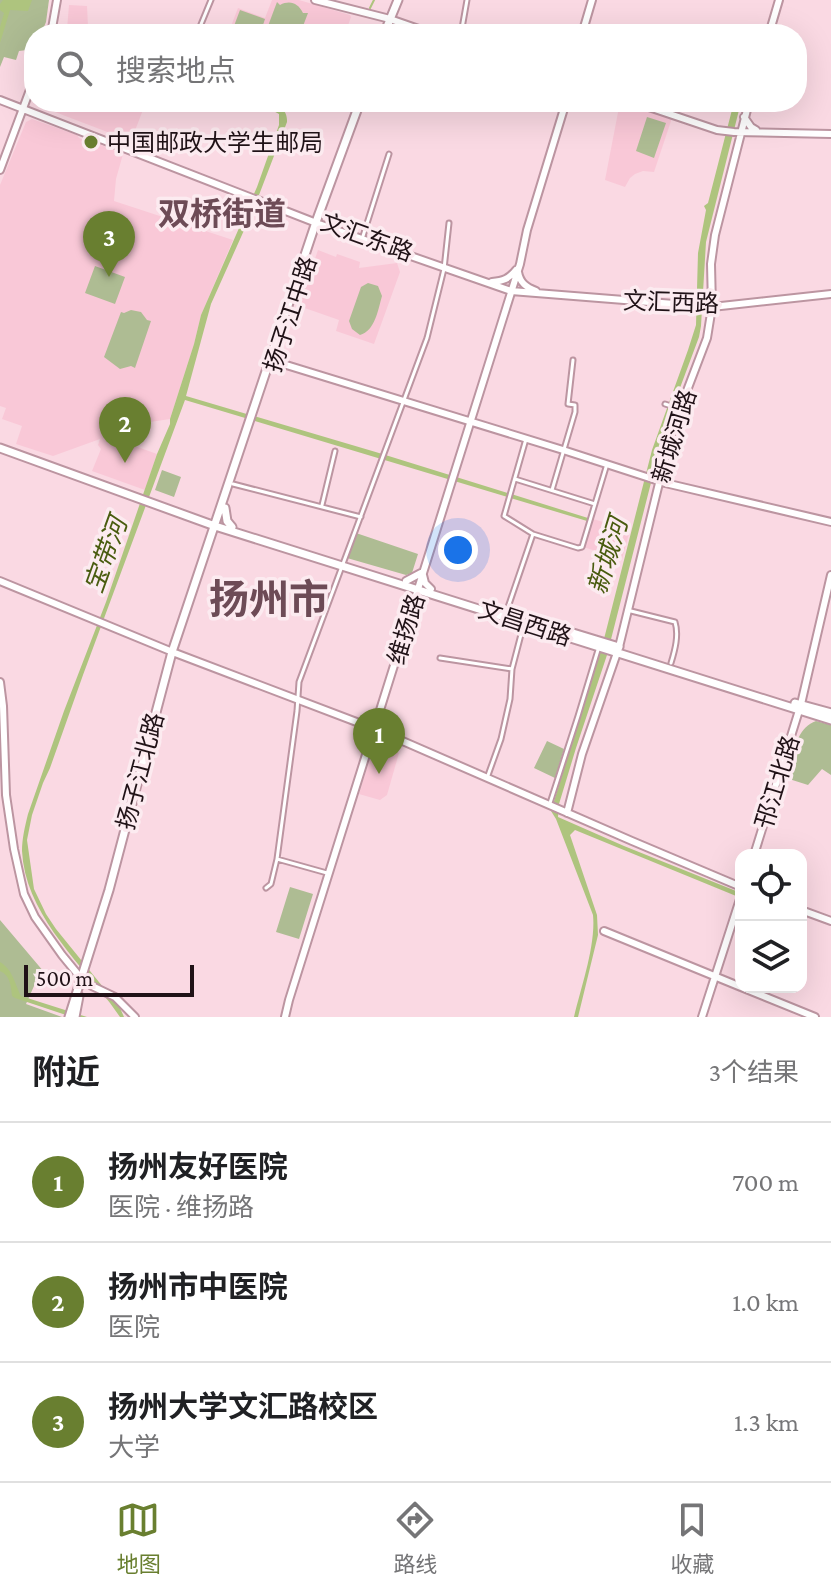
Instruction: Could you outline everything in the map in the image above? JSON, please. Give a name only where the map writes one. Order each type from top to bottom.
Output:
[{"type":"main road","points":[[391,24],[400,0]]},
{"type":"main road","name":"扬子江中路","points":[[217,524],[318,221],[358,112]]},
{"type":"main road","name":"扬子江中路","points":[[223,507],[253,419]]},
{"type":"main road","points":[[0,446],[217,524]]},
{"type":"main road","points":[[145,498],[217,524]]},
{"type":"main road","points":[[194,518],[206,525],[212,539],[230,528],[223,507],[205,518]]},
{"type":"main road","name":"文昌西路","points":[[217,524],[600,645]]},
{"type":"main road","name":"扬子江北路","points":[[72,1013],[173,653],[217,524]]},
{"type":"main road","name":"文昌西路","points":[[506,614],[600,645],[671,663],[802,707],[831,720]]},
{"type":"main road","name":"文昌西路","points":[[615,648],[802,707],[831,713]]},
{"type":"street","points":[[52,24],[56,0]]},
{"type":"street","points":[[201,24],[211,0]]},
{"type":"street","points":[[315,0],[407,24]]},
{"type":"street","points":[[463,24],[467,0]]},
{"type":"street","points":[[587,24],[593,0]]},
{"type":"street","points":[[772,24],[779,0]]},
{"type":"street","points":[[393,20],[404,24]]},
{"type":"street","name":"文汇东路","points":[[0,99],[24,109]]},
{"type":"street","points":[[0,170],[24,111]]},
{"type":"street","points":[[0,177],[24,112]]},
{"type":"street","name":"文汇东路","points":[[33,112],[318,221],[510,290]]},
{"type":"street","name":"维扬路","points":[[284,1017],[517,270],[525,229],[561,112]]},
{"type":"street","points":[[663,112],[713,129],[831,133]]},
{"type":"street","points":[[672,112],[726,129]]},
{"type":"street","name":"新城河路","points":[[564,812],[627,610],[657,480],[672,430],[707,338],[715,235],[738,130],[746,112]]},
{"type":"street","points":[[744,117],[756,130]]},
{"type":"street","points":[[738,130],[831,133]]},
{"type":"street","points":[[363,236],[389,154]]},
{"type":"street","name":"文汇东路","points":[[318,221],[444,267]]},
{"type":"street","points":[[266,888],[271,884],[277,859],[299,682],[427,338],[444,267],[449,223]]},
{"type":"street","points":[[517,270],[521,281],[532,292],[505,305],[494,284],[517,270]]},
{"type":"street","name":"文汇西路","points":[[510,290],[708,305],[831,292]]},
{"type":"street","points":[[273,360],[644,477],[831,521]]},
{"type":"street","points":[[552,490],[575,412],[575,405],[568,404],[573,360]]},
{"type":"street","points":[[665,404],[680,409]]},
{"type":"street","points":[[526,439],[504,516],[533,534],[581,548],[607,464]]},
{"type":"street","points":[[321,506],[335,451]]},
{"type":"street","points":[[515,479],[595,504]]},
{"type":"street","points":[[233,484],[361,517]]},
{"type":"street","points":[[506,614],[533,534]]},
{"type":"street","points":[[422,574],[430,591],[413,602],[405,583],[422,574]]},
{"type":"street","points":[[802,707],[831,575]]},
{"type":"street","points":[[0,581],[173,653],[374,728],[735,884]]},
{"type":"street","points":[[802,707],[831,592]]},
{"type":"street","points":[[627,610],[677,624],[671,663]]},
{"type":"street","points":[[487,778],[501,739],[510,699],[512,669],[524,622]]},
{"type":"street","points":[[550,806],[600,645]]},
{"type":"street","points":[[440,658],[512,669]]},
{"type":"street","points":[[0,682],[3,783],[24,894],[35,917],[62,955],[84,971],[92,986],[115,997],[135,1017]]},
{"type":"street","name":"邗江北路","points":[[758,849],[802,707]]},
{"type":"street","name":"维扬路","points":[[284,1017],[374,728]]},
{"type":"street","points":[[277,859],[327,873]]},
{"type":"street","points":[[807,912],[831,921]]},
{"type":"street","points":[[704,1017],[735,920]]},
{"type":"street","points":[[604,931],[735,984]]},
{"type":"street","points":[[756,993],[815,1017]]},
{"type":"shaded area","points":[[0,0],[49,0],[45,24],[24,24],[24,50],[19,51],[16,60],[4,57],[0,67]]},
{"type":"shaded area","points":[[3,0],[32,0],[28,11],[10,10],[0,43],[4,13],[0,10],[0,4]]},
{"type":"shaded area","points":[[272,0],[299,0],[351,17],[349,24],[232,24],[238,8],[265,18]]},
{"type":"shaded area","points":[[277,2],[280,5],[293,3],[303,13],[308,13],[304,24],[269,24]]},
{"type":"shaded area","points":[[69,5],[87,6],[88,24],[67,24]]},
{"type":"shaded area","points":[[240,10],[265,19],[263,24],[235,24]]},
{"type":"shaded area","points":[[55,112],[142,112],[131,141]]},
{"type":"shaded area","points":[[275,112],[285,112],[287,122],[254,208],[211,304],[186,396],[588,518],[587,521],[185,400],[43,783],[27,840],[34,889],[46,914],[120,1008],[124,1017],[120,1017],[42,914],[25,873],[23,837],[64,711],[170,424],[201,315],[257,187],[279,125],[279,114]]},
{"type":"shaded area","points":[[618,112],[655,112],[672,118],[654,172],[635,174],[625,187],[605,180]]},
{"type":"shaded area","points":[[731,112],[738,112],[706,242],[699,337],[665,428],[607,655],[559,804],[558,817],[735,891],[735,896],[575,830],[570,835],[597,915],[598,935],[578,1017],[574,1017],[590,953],[593,915],[551,811],[605,635],[652,450],[696,325],[698,253],[706,210],[704,206],[708,203]]},
{"type":"shaded area","points":[[647,117],[666,123],[654,158],[636,151]]},
{"type":"shaded area","points":[[32,119],[123,154],[114,201],[233,240],[201,315],[170,419],[137,424],[107,436],[157,454],[145,490],[92,471],[101,449],[98,445],[100,439],[53,456],[16,444],[22,426],[2,419],[6,408],[0,406],[0,185],[26,122]]},
{"type":"shaded area","points":[[318,250],[360,262],[359,268],[397,263],[400,272],[374,344],[336,331],[339,320],[299,306]]},
{"type":"shaded area","points":[[95,266],[125,277],[115,304],[85,293]]},
{"type":"shaded area","points":[[368,283],[378,286],[382,296],[372,325],[360,335],[352,329],[349,321],[361,287]]},
{"type":"shaded area","points":[[121,312],[141,312],[151,321],[135,368],[120,369],[104,357]]},
{"type":"shaded area","points":[[162,470],[181,477],[174,497],[155,490]]},
{"type":"shaded area","points":[[593,519],[630,530],[622,559],[583,547]]},
{"type":"shaded area","points":[[356,533],[418,554],[412,573],[406,575],[347,558]]},
{"type":"shaded area","points":[[816,721],[831,725],[831,775],[822,769],[808,785],[786,778],[799,737]]},
{"type":"shaded area","points":[[547,741],[564,749],[555,778],[534,768]]},
{"type":"shaded area","points":[[374,746],[399,753],[387,795],[380,800],[359,794]]},
{"type":"shaded area","points":[[290,887],[313,894],[299,939],[276,932]]},
{"type":"shaded area","points":[[0,920],[44,972],[38,977],[26,1004],[62,1017],[0,1017]]},
{"type":"shaded area","points":[[0,962],[11,973],[21,996],[87,1017],[72,1017],[15,998],[8,978],[0,971]]},
{"type":"waterway","points":[[370,8],[374,0]]},
{"type":"place","name":"中国邮政大学生邮局","points":[[91,142]]},
{"type":"place","name":"扬州大学文汇路校区","points":[[109,277]]},
{"type":"place","name":"扬州市中医院","points":[[125,463]]},
{"type":"place","name":"扬州友好医院","points":[[379,774]]},
{"type":"district","name":"双桥街道","points":[[222,214]]},
{"type":"district","name":"扬州市","points":[[269,599]]},
{"type":"water label","name":"宝带河","points":[[106,555]]},
{"type":"water label","name":"新城河","points":[[608,556]]}]
